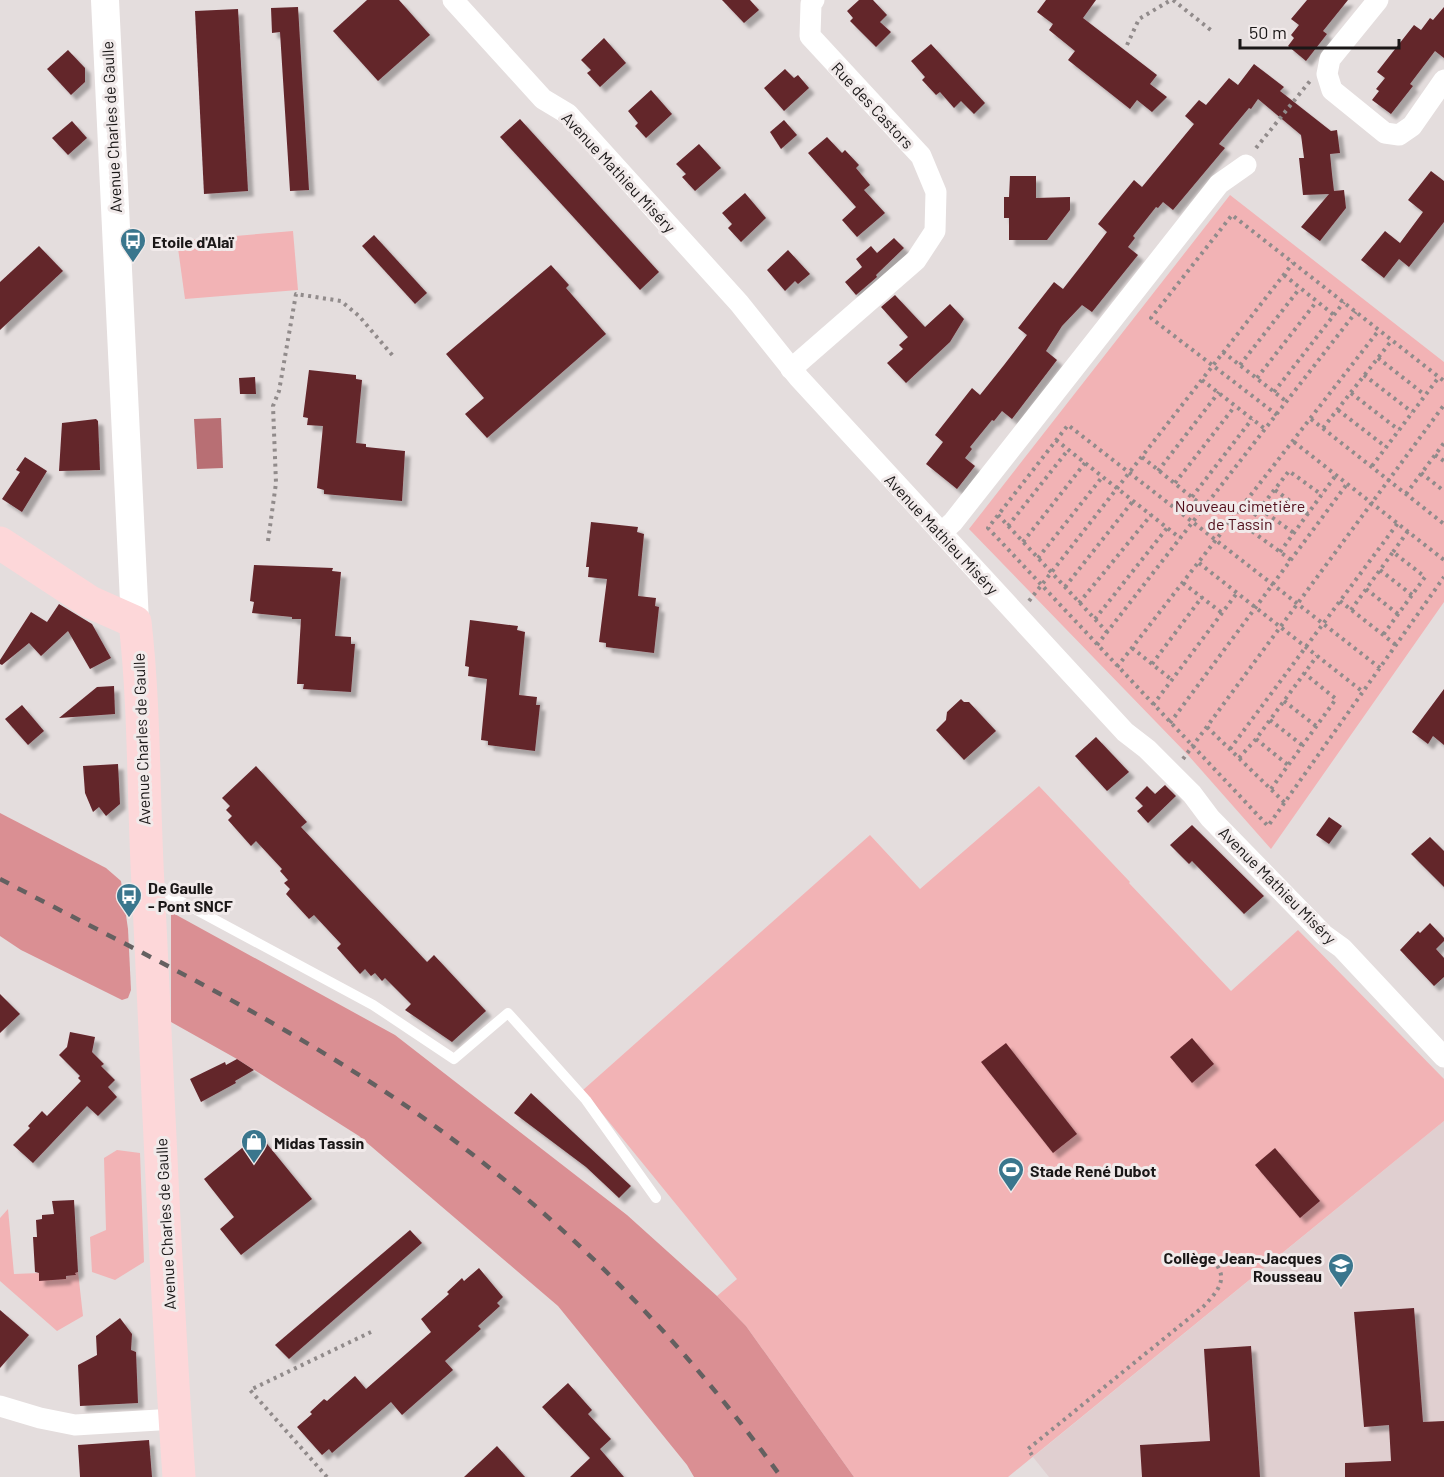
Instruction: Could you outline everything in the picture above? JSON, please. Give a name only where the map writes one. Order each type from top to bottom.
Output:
[{"type":"main road","name":"Avenue Charles de Gaulle","points":[[105,0],[135,622],[141,674],[148,884],[179,1477]]},
{"type":"main road","points":[[0,543],[90,602],[135,622]]},
{"type":"street","name":"Avenue Mathieu Miséry","points":[[453,0],[543,99],[568,114],[739,303],[791,369],[1125,732],[1148,748],[1192,794],[1210,818],[1324,934],[1342,948],[1444,1057]]},
{"type":"street","name":"Rue des Castors","points":[[791,369],[916,261],[935,231],[936,192],[921,156],[810,36],[811,4],[814,0]]},
{"type":"street","points":[[1378,0],[1330,59],[1326,74],[1332,90],[1385,133],[1399,135],[1412,126],[1444,80]]},
{"type":"street","points":[[941,533],[953,522],[1219,184],[1246,165]]},
{"type":"street","points":[[0,1406],[40,1418],[75,1425],[175,1419]]},
{"type":"lane","points":[[148,884],[373,1005],[454,1059],[508,1013],[586,1100],[656,1198]]},
{"type":"path","points":[[1127,45],[1139,19],[1172,0],[1212,31]]},
{"type":"path","points":[[1246,165],[1261,140],[1307,83],[1326,74]]},
{"type":"path","points":[[1277,415],[1151,318],[1232,215],[1444,381]]},
{"type":"path","points":[[1015,614],[1042,586],[1293,263]]},
{"type":"path","points":[[1284,275],[1334,315]]},
{"type":"path","points":[[1240,365],[1300,288]]},
{"type":"path","points":[[268,541],[276,483],[273,406],[279,391],[296,294],[341,301],[359,316],[393,356]]},
{"type":"path","points":[[1257,378],[1317,301]]},
{"type":"path","points":[[1274,392],[1344,302]]},
{"type":"path","points":[[1096,645],[1356,312]]},
{"type":"path","points":[[1117,667],[1379,330]]},
{"type":"path","points":[[1323,428],[1392,340]]},
{"type":"path","points":[[1223,352],[1287,402]]},
{"type":"path","points":[[1378,358],[1425,395]]},
{"type":"path","points":[[1364,375],[1412,412]]},
{"type":"path","points":[[1372,466],[1439,377]]},
{"type":"path","points":[[1202,380],[1265,429]]},
{"type":"path","points":[[1158,471],[1219,392]]},
{"type":"path","points":[[1351,393],[1399,430]]},
{"type":"path","points":[[1193,747],[1444,405]]},
{"type":"path","points":[[1175,483],[1235,406]]},
{"type":"path","points":[[1338,410],[1386,447]]},
{"type":"path","points":[[1192,497],[1252,419]]},
{"type":"path","points":[[1311,419],[1444,524]]},
{"type":"path","points":[[1380,668],[1068,425],[988,528],[1268,826],[1380,668],[1444,577]]},
{"type":"path","points":[[1056,440],[1180,538]]},
{"type":"path","points":[[1294,442],[1444,560]]},
{"type":"path","points":[[1406,494],[1444,443]]},
{"type":"path","points":[[1008,526],[1068,450]]},
{"type":"path","points":[[1435,455],[1444,461]]},
{"type":"path","points":[[1142,457],[1204,507]]},
{"type":"path","points":[[1023,542],[1085,463]]},
{"type":"path","points":[[1242,507],[1254,516],[1289,471],[1322,495]]},
{"type":"path","points":[[1421,473],[1444,491]]},
{"type":"path","points":[[1280,552],[1336,475]]},
{"type":"path","points":[[1038,558],[1103,477]]},
{"type":"path","points":[[1170,723],[1347,484]]},
{"type":"path","points":[[1275,489],[1308,514]]},
{"type":"path","points":[[1065,587],[1133,501]]},
{"type":"path","points":[[1260,509],[1294,533]]},
{"type":"path","points":[[998,515],[1107,632]]},
{"type":"path","points":[[1080,603],[1150,515]]},
{"type":"path","points":[[1234,518],[1291,560]]},
{"type":"path","points":[[1230,749],[1398,523]]},
{"type":"path","points":[[1095,619],[1167,528]]},
{"type":"path","points":[[1351,610],[1408,531]]},
{"type":"path","points":[[1383,635],[1425,577],[1393,552]]},
{"type":"path","points":[[1199,563],[1363,692]]},
{"type":"path","points":[[1380,570],[1412,595]]},
{"type":"path","points":[[1183,583],[1222,613]]},
{"type":"path","points":[[1366,589],[1398,614]]},
{"type":"path","points":[[1153,705],[1237,593]]},
{"type":"path","points":[[1152,664],[1202,597]]},
{"type":"path","points":[[1340,601],[1396,645]]},
{"type":"path","points":[[1132,648],[1172,680]]},
{"type":"path","points":[[1239,758],[1256,739],[1317,656]]},
{"type":"path","points":[[1271,789],[1336,699],[1304,673]]},
{"type":"path","points":[[1284,701],[1316,726]]},
{"type":"path","points":[[1270,720],[1302,745]]},
{"type":"path","points":[[1207,727],[1285,802]]},
{"type":"path","points":[[1256,739],[1288,765]]},
{"type":"path","points":[[1032,1455],[1028,1449],[1203,1307],[1219,1287],[1222,1276],[1221,1270],[1214,1262]]},
{"type":"path","points":[[327,1477],[250,1390],[371,1332]]},
{"type":"shaded area","points":[[221,418],[223,468],[197,469],[194,419]]},
{"type":"shaded area","points":[[0,813],[106,868],[121,881],[128,929],[131,990],[128,998],[122,1000],[21,950],[0,936]]},
{"type":"shaded area","points":[[171,912],[395,1035],[627,1215],[717,1296],[746,1326],[854,1477],[694,1477],[687,1465],[558,1306],[359,1136],[237,1059],[171,1022]]},
{"type":"shaded area","name":"Collège Jean-Jacques Rousseau","points":[[1444,1121],[1444,1477],[1049,1477],[1033,1457]]},
{"type":"green space","name":"Nouveau cimetière de Tassin","points":[[1230,195],[1444,362],[1444,602],[1271,849],[1188,755],[969,529]]},
{"type":"green space","points":[[293,231],[298,290],[185,299],[177,241]]},
{"type":"green space","name":"Stade René Dubot","points":[[1039,786],[1231,991],[1298,930],[1444,1079],[1444,1121],[1008,1477],[854,1477],[746,1326],[717,1296],[737,1279],[583,1090],[870,835],[920,889]]},
{"type":"green space","points":[[117,1150],[140,1153],[144,1262],[115,1280],[92,1272],[90,1237],[106,1230],[104,1158]]},
{"type":"green space","points":[[8,1209],[14,1274],[39,1273],[39,1281],[75,1275],[78,1272],[83,1316],[57,1331],[0,1281],[0,1218]]},
{"type":"building","points":[[367,0],[399,0],[430,35],[378,81],[333,31]]},
{"type":"building","points":[[722,0],[750,0],[759,10],[744,23]]},
{"type":"building","points":[[859,0],[873,0],[887,15],[880,22],[891,32],[876,47],[850,21],[853,18],[847,11]]},
{"type":"building","points":[[1046,0],[1096,0],[1083,18],[1157,75],[1150,84],[1167,97],[1152,112],[1137,100],[1130,109],[1068,60],[1075,51],[1049,30],[1053,24],[1037,12]]},
{"type":"building","points":[[1307,0],[1348,0],[1323,31],[1327,34],[1306,61],[1288,46],[1294,38],[1291,35],[1299,25],[1291,19]]},
{"type":"building","points":[[298,7],[309,190],[290,191],[280,32],[272,33],[271,8]]},
{"type":"building","points":[[1444,7],[1444,58],[1435,51],[1410,84],[1413,86],[1391,114],[1372,100],[1379,91],[1376,89],[1385,78],[1377,72],[1414,25],[1421,30],[1430,18],[1433,20]]},
{"type":"building","points":[[238,9],[248,191],[204,194],[195,11]]},
{"type":"building","points":[[604,38],[626,63],[600,87],[587,73],[591,70],[581,60]]},
{"type":"building","points":[[931,44],[985,103],[974,114],[961,101],[954,108],[940,92],[936,95],[922,80],[925,77],[911,61]]},
{"type":"building","points":[[68,50],[85,68],[85,82],[71,95],[47,69]]},
{"type":"building","points":[[1254,64],[1284,87],[1280,91],[1331,131],[1337,130],[1340,153],[1330,154],[1332,174],[1334,191],[1344,190],[1346,208],[1320,241],[1301,227],[1329,194],[1303,195],[1299,158],[1304,158],[1301,135],[1258,99],[1219,144],[1225,148],[1173,210],[1163,202],[1158,208],[1156,207],[1133,236],[1135,238],[1128,247],[1138,255],[1092,312],[1082,305],[1062,326],[1046,351],[1057,360],[1012,419],[1002,411],[970,447],[972,449],[965,458],[975,466],[957,489],[926,464],[943,442],[935,435],[972,388],[980,395],[1004,365],[1027,335],[1018,328],[1054,282],[1063,289],[1107,232],[1098,224],[1134,180],[1142,187],[1194,124],[1185,116],[1199,100],[1206,105],[1229,78],[1238,85]]},
{"type":"building","points":[[785,69],[794,78],[798,75],[809,88],[784,111],[764,88]]},
{"type":"building","points":[[651,90],[672,114],[646,138],[635,126],[638,123],[628,111]]},
{"type":"building","points":[[520,119],[659,272],[640,290],[500,137]]},
{"type":"building","points":[[784,120],[797,135],[781,149],[770,132]]},
{"type":"building","points":[[72,121],[87,138],[68,155],[52,138]]},
{"type":"building","points":[[827,137],[842,153],[845,150],[859,165],[856,168],[870,185],[864,190],[885,213],[857,237],[842,220],[856,207],[808,153]]},
{"type":"building","points":[[699,144],[721,168],[695,191],[682,177],[686,174],[676,164]]},
{"type":"building","points":[[1431,171],[1444,181],[1444,222],[1409,267],[1399,259],[1384,278],[1361,260],[1385,231],[1400,243],[1423,212],[1408,200]]},
{"type":"building","points":[[1010,176],[1036,176],[1036,198],[1070,197],[1070,210],[1047,240],[1009,240],[1009,218],[1004,218],[1004,197],[1009,197]]},
{"type":"building","points":[[745,193],[766,218],[741,242],[728,228],[732,224],[722,213]]},
{"type":"building","points":[[374,235],[427,293],[415,304],[362,246]]},
{"type":"building","points":[[894,238],[904,248],[876,275],[877,277],[856,295],[845,282],[862,267],[856,259],[871,246],[877,253]]},
{"type":"building","points":[[39,246],[63,271],[0,330],[0,282]]},
{"type":"building","points":[[788,250],[810,274],[798,284],[795,281],[785,291],[767,270]]},
{"type":"building","points":[[551,265],[569,285],[566,288],[606,334],[487,438],[465,414],[484,398],[446,354]]},
{"type":"building","points":[[895,295],[925,327],[950,304],[964,319],[950,342],[906,383],[887,363],[903,349],[899,345],[908,337],[881,307]]},
{"type":"building","points":[[309,370],[356,375],[356,379],[362,380],[356,443],[366,444],[366,447],[405,451],[402,501],[324,494],[324,490],[317,488],[323,426],[307,425],[308,418],[303,417]]},
{"type":"building","points":[[255,377],[256,394],[240,394],[239,378]]},
{"type":"building","points":[[96,419],[98,421],[100,470],[59,471],[62,423]]},
{"type":"building","points":[[25,457],[47,471],[22,512],[2,499],[20,472],[16,470]]},
{"type":"building","points":[[591,522],[638,527],[637,532],[644,534],[638,596],[656,598],[655,606],[659,607],[654,653],[606,647],[606,643],[599,642],[607,579],[588,577],[589,567],[586,567]]},
{"type":"building","points":[[254,565],[333,568],[332,571],[341,572],[335,636],[351,637],[351,644],[355,644],[351,692],[303,689],[304,684],[297,684],[301,619],[252,613],[254,602],[250,601]]},
{"type":"building","points":[[59,604],[92,624],[111,658],[90,669],[68,631],[41,656],[29,643],[2,665],[0,664],[0,660],[31,612],[47,622]]},
{"type":"building","points":[[470,620],[518,626],[517,630],[525,632],[519,695],[537,697],[536,705],[540,705],[535,751],[488,745],[488,741],[481,740],[487,679],[468,676],[469,667],[465,666]]},
{"type":"building","points":[[114,686],[115,714],[59,718],[97,687]]},
{"type":"building","points":[[1444,689],[1444,745],[1433,736],[1428,744],[1412,732]]},
{"type":"building","points":[[961,699],[969,702],[996,731],[964,760],[936,730],[946,720],[947,712]]},
{"type":"building","points":[[22,705],[44,731],[28,745],[5,719]]},
{"type":"building","points":[[1096,737],[1129,772],[1107,791],[1075,756]]},
{"type":"building","points":[[118,764],[120,804],[106,816],[99,807],[93,812],[85,793],[83,766]]},
{"type":"building","points":[[256,766],[307,822],[301,827],[427,962],[434,955],[486,1011],[452,1042],[405,1010],[411,1004],[385,978],[382,981],[375,973],[371,976],[365,969],[360,974],[337,948],[341,944],[314,915],[309,919],[286,894],[290,889],[284,883],[288,880],[280,871],[282,869],[256,841],[251,846],[228,820],[232,816],[226,810],[230,806],[222,798]]},
{"type":"building","points":[[1165,785],[1176,796],[1148,823],[1137,811],[1143,806],[1135,798],[1147,786],[1155,794]]},
{"type":"building","points":[[1329,817],[1342,826],[1329,844],[1316,835]]},
{"type":"building","points":[[1192,825],[1264,896],[1244,914],[1192,861],[1189,864],[1170,845]]},
{"type":"building","points":[[1430,837],[1444,851],[1444,887],[1411,854]]},
{"type":"building","points":[[1430,923],[1444,938],[1436,949],[1444,958],[1444,977],[1434,986],[1400,950],[1418,931],[1420,933]]},
{"type":"building","points":[[0,994],[20,1014],[0,1033]]},
{"type":"building","points":[[70,1032],[95,1037],[92,1052],[104,1064],[101,1066],[115,1080],[108,1087],[117,1097],[98,1116],[87,1106],[33,1163],[13,1145],[30,1128],[28,1126],[42,1111],[47,1116],[81,1081],[78,1078],[80,1076],[59,1055],[67,1047]]},
{"type":"building","points":[[1192,1038],[1214,1064],[1192,1083],[1170,1057]]},
{"type":"building","points":[[1006,1043],[1077,1134],[1053,1153],[981,1062]]},
{"type":"building","points":[[237,1059],[254,1070],[235,1081],[236,1083],[201,1102],[190,1079],[225,1062],[226,1065]]},
{"type":"building","points":[[531,1093],[631,1186],[619,1198],[586,1167],[514,1113]]},
{"type":"building","points":[[259,1134],[312,1199],[241,1255],[220,1229],[234,1217],[204,1179]]},
{"type":"building","points":[[1275,1148],[1320,1201],[1300,1218],[1255,1165]]},
{"type":"building","points":[[74,1200],[78,1272],[75,1273],[76,1275],[66,1276],[66,1279],[39,1281],[39,1273],[35,1272],[33,1237],[37,1237],[36,1220],[42,1219],[42,1215],[54,1214],[52,1201]]},
{"type":"building","points":[[410,1230],[422,1243],[289,1359],[275,1345]]},
{"type":"building","points":[[479,1268],[503,1297],[497,1303],[500,1306],[478,1326],[481,1329],[445,1361],[453,1370],[402,1415],[391,1402],[332,1453],[329,1449],[322,1455],[297,1427],[324,1399],[327,1401],[355,1376],[366,1389],[431,1332],[421,1319],[449,1294],[447,1292],[462,1278],[464,1281]]},
{"type":"building","points":[[1414,1308],[1423,1422],[1444,1421],[1444,1477],[1345,1477],[1345,1463],[1391,1461],[1389,1425],[1364,1427],[1354,1312]]},
{"type":"building","points":[[0,1310],[29,1335],[0,1368]]},
{"type":"building","points":[[120,1318],[132,1334],[131,1350],[136,1352],[138,1403],[80,1406],[78,1365],[97,1355],[96,1336]]},
{"type":"building","points":[[1251,1346],[1260,1477],[1142,1477],[1140,1445],[1210,1441],[1204,1349]]},
{"type":"building","points":[[568,1383],[592,1410],[588,1414],[611,1439],[600,1449],[624,1477],[570,1477],[590,1458],[542,1407]]},
{"type":"building","points":[[149,1440],[152,1477],[80,1477],[78,1445]]},
{"type":"building","points":[[497,1446],[525,1477],[464,1477]]},
{"type":"railway","points":[[0,879],[288,1032],[381,1089],[439,1129],[548,1217],[599,1265],[695,1367],[781,1477]]},
{"type":"place","name":"Etoile d'Alaï","points":[[133,264]]},
{"type":"place","name":"De Gaulle - Pont SNCF","points":[[129,919]]},
{"type":"place","name":"Midas Tassin","points":[[254,1165]]},
{"type":"place","name":"Stade René Dubot","points":[[1011,1193]]},
{"type":"place","name":"Collège Jean-Jacques Rousseau","points":[[1341,1289]]}]
